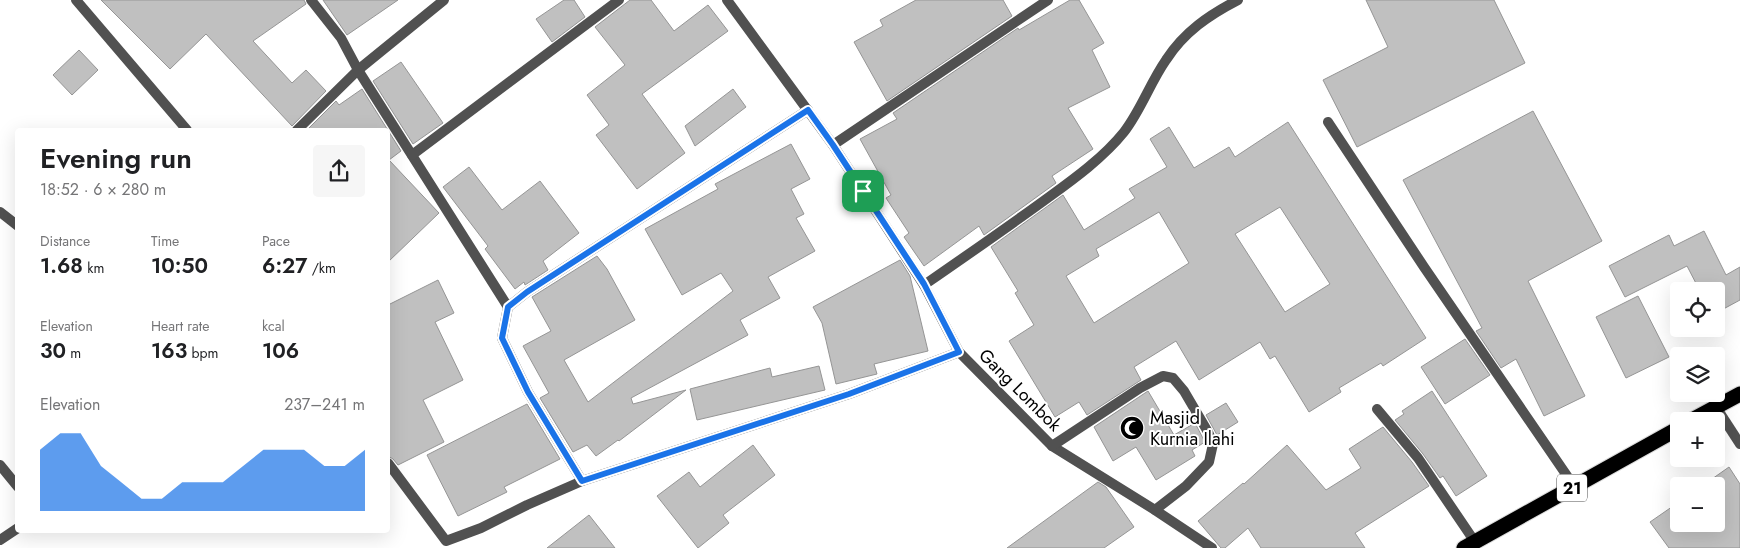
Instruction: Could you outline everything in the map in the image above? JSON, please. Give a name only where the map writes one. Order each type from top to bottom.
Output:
[{"type":"highway","points":[[1707,412],[1740,394]]},
{"type":"highway","name":"21","points":[[1470,545],[1670,433]]},
{"type":"street","points":[[76,0],[185,128]]},
{"type":"street","points":[[312,0],[341,38],[358,70],[508,307]]},
{"type":"street","points":[[299,128],[358,70],[444,0]]},
{"type":"street","points":[[412,155],[619,0]]},
{"type":"street","name":"Gang Lombok","points":[[727,0],[833,145],[924,284],[959,352],[1052,446],[1212,548]]},
{"type":"street","points":[[833,145],[1048,0]]},
{"type":"street","points":[[924,284],[1066,184],[1106,150],[1124,132],[1146,97],[1165,61],[1184,36],[1212,14],[1238,0]]},
{"type":"street","points":[[582,481],[528,392],[502,338],[508,307],[527,292],[808,110]]},
{"type":"street","points":[[1328,122],[1424,267],[1574,486]]},
{"type":"street","points":[[0,212],[15,224]]},
{"type":"street","points":[[390,466],[449,545],[527,505],[582,481],[849,394],[959,352]]},
{"type":"street","points":[[1052,446],[1140,388],[1163,376],[1173,378],[1184,391],[1213,444],[1209,462],[1186,486],[1155,510]]},
{"type":"street","points":[[1716,407],[1740,444]]},
{"type":"street","points":[[1377,409],[1418,458],[1470,545]]},
{"type":"street","points":[[0,465],[15,482]]},
{"type":"street","points":[[0,540],[15,530]]},
{"type":"building","points":[[101,0],[304,0],[306,4],[253,41],[292,83],[306,70],[326,91],[292,126],[206,34],[170,69]]},
{"type":"building","points":[[323,0],[398,0],[347,35]]},
{"type":"building","points":[[564,0],[574,0],[585,17],[552,42],[536,19]]},
{"type":"building","points":[[630,0],[651,0],[674,31],[708,5],[728,31],[642,94],[685,153],[637,189],[596,135],[609,125],[587,95],[625,65],[595,27]]},
{"type":"building","points":[[916,0],[1003,0],[1012,16],[887,101],[854,42],[883,26],[880,20]]},
{"type":"building","points":[[1070,0],[1079,0],[1104,43],[1092,50],[1110,87],[1068,108],[1093,149],[1052,176],[1056,183],[984,235],[979,226],[924,266],[904,237],[909,233],[886,198],[891,195],[860,139],[897,119],[893,113],[1018,28],[1019,30]]},
{"type":"building","points":[[1366,0],[1494,0],[1525,63],[1357,147],[1323,80],[1388,47]]},
{"type":"building","points":[[79,50],[98,70],[72,95],[53,75]]},
{"type":"building","points":[[401,62],[443,123],[413,144],[373,81]]},
{"type":"building","points":[[362,89],[387,128],[309,128],[336,101],[339,105]]},
{"type":"building","points":[[733,89],[746,107],[695,146],[685,126]]},
{"type":"building","points":[[1533,111],[1602,241],[1528,281],[1585,396],[1544,416],[1516,359],[1501,368],[1476,331],[1482,328],[1403,180]]},
{"type":"building","points":[[1288,122],[1426,338],[1383,366],[1381,363],[1339,388],[1341,392],[1309,412],[1275,356],[1270,359],[1260,342],[1199,380],[1176,341],[1134,367],[1141,380],[1087,415],[1079,402],[1055,417],[1009,341],[1034,325],[1015,293],[1018,291],[991,247],[1063,195],[1084,230],[1135,198],[1129,189],[1167,167],[1150,139],[1169,127],[1194,168],[1229,147],[1235,157]],"holes":[[[1280,207],[1330,284],[1285,312],[1235,234]],[[1159,212],[1189,263],[1094,323],[1066,276],[1099,256],[1096,249]]]},
{"type":"building","points":[[390,133],[401,151],[390,159]]},
{"type":"building","points":[[791,144],[810,179],[791,189],[804,214],[796,218],[815,251],[768,277],[780,298],[740,320],[748,335],[631,398],[633,404],[686,390],[619,441],[596,456],[587,445],[573,452],[540,398],[549,393],[523,346],[551,331],[532,297],[597,256],[607,269],[635,320],[564,360],[588,402],[733,291],[721,273],[682,295],[645,229],[718,189],[715,184]]},
{"type":"building","points":[[390,161],[439,213],[390,260]]},
{"type":"building","points":[[469,167],[502,210],[540,181],[579,233],[543,261],[548,270],[525,285],[524,282],[515,289],[485,249],[488,246],[443,187]]},
{"type":"building","points":[[1704,231],[1726,275],[1740,267],[1740,300],[1725,308],[1725,282],[1695,282],[1687,266],[1625,297],[1609,266],[1669,235],[1674,246]]},
{"type":"building","points":[[900,260],[910,276],[928,351],[874,364],[877,374],[836,384],[822,323],[813,307]]},
{"type":"building","points":[[438,280],[454,313],[435,322],[463,380],[423,400],[444,442],[398,465],[390,457],[390,304]]},
{"type":"building","points":[[1638,296],[1669,357],[1626,378],[1596,317]]},
{"type":"building","points":[[1465,339],[1490,375],[1445,404],[1421,367]]},
{"type":"building","points":[[819,366],[825,390],[697,420],[690,389],[770,368],[772,377]]},
{"type":"building","points":[[1148,391],[1174,435],[1195,423],[1205,442],[1192,450],[1195,456],[1156,480],[1136,447],[1113,461],[1094,427]]},
{"type":"building","points":[[1432,391],[1487,476],[1456,496],[1443,476],[1440,478],[1395,420],[1404,414],[1402,411]]},
{"type":"building","points":[[1226,403],[1238,422],[1217,435],[1206,415]]},
{"type":"building","points":[[527,404],[560,459],[504,487],[507,492],[458,516],[427,455]]},
{"type":"building","points":[[1383,427],[1429,486],[1355,533],[1365,548],[1261,548],[1248,528],[1225,548],[1221,548],[1198,521],[1244,484],[1287,445],[1326,490],[1361,468],[1349,449]]},
{"type":"building","points":[[753,445],[775,475],[723,515],[729,523],[698,548],[657,496],[689,472],[700,487]]},
{"type":"building","points":[[1729,467],[1740,484],[1740,548],[1669,548],[1650,522],[1670,508],[1670,532],[1725,532],[1725,477],[1715,477]]},
{"type":"building","points":[[1098,482],[1106,487],[1134,527],[1104,548],[1007,548]]},
{"type":"building","points":[[589,515],[615,548],[547,548]]},
{"type":"place","name":"Masjid Kurnia Ilahi","points":[[1132,428]]},
{"type":"route","points":[[808,110],[863,191],[924,284],[959,352],[849,394],[582,481],[528,392],[502,338],[508,307],[527,292],[808,110]]}]
